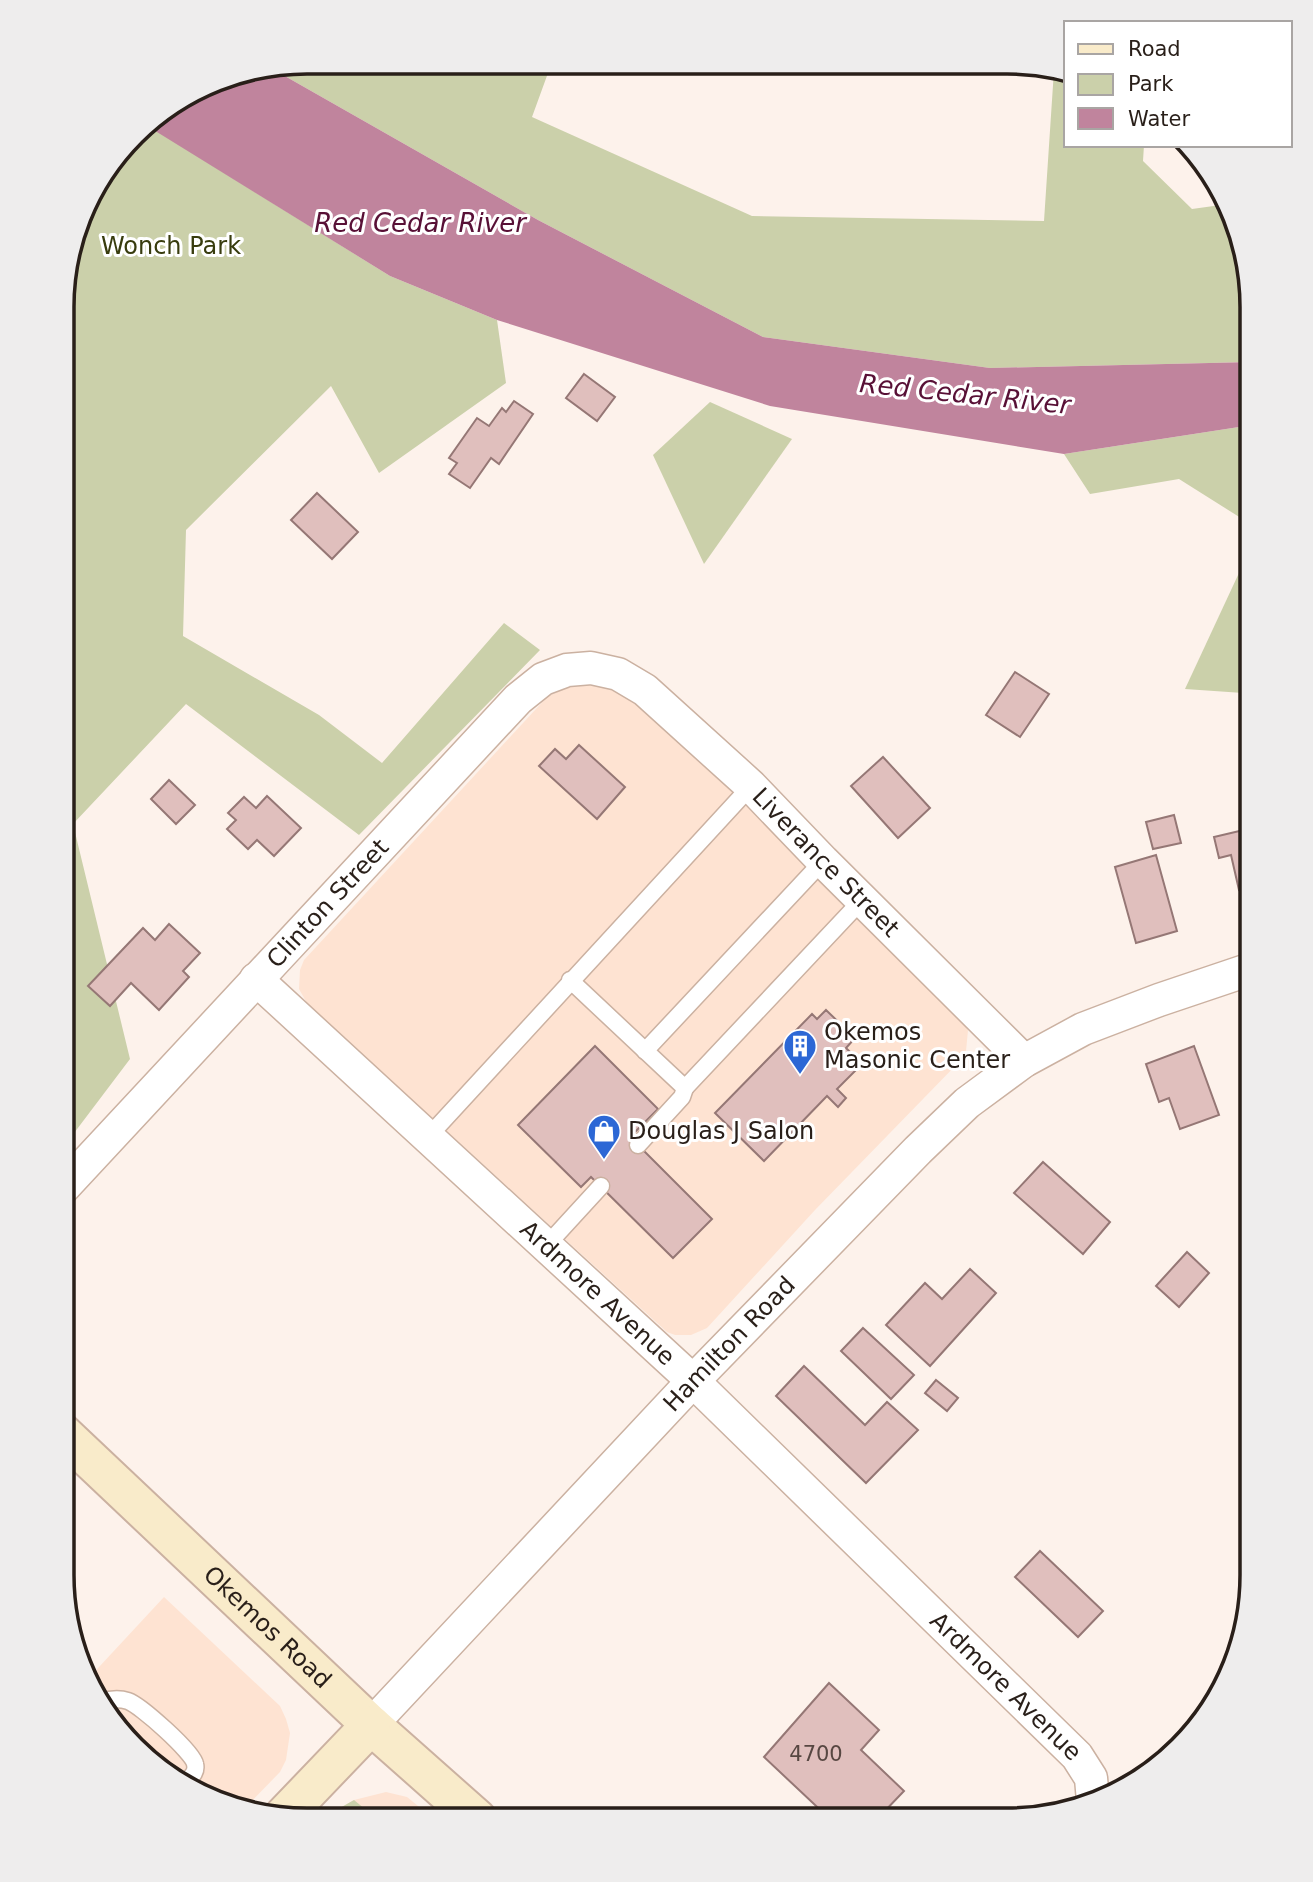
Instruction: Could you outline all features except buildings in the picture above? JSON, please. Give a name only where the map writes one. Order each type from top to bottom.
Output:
[{"type":"main road","name":"Okemos Road","points":[[74,1444],[371,1726],[464,1808]]},
{"type":"main road","name":"Hamilton Road","points":[[292,1808],[371,1726]]},
{"type":"street","name":"Clinton Street","points":[[74,1176],[518,699],[544,679],[567,670],[591,668],[618,674]]},
{"type":"street","name":"Liverance Street","points":[[618,674],[645,690],[751,786],[1024,1061]]},
{"type":"street","name":"Hamilton Road","points":[[371,1726],[694,1381],[967,1103],[1024,1061],[1083,1029],[1239,973]]},
{"type":"street","name":"Ardmore Avenue","points":[[256,979],[694,1381],[1077,1756],[1091,1778],[1092,1791]]},
{"type":"lane","points":[[428,1137],[751,786]]},
{"type":"lane","points":[[645,1051],[823,861]]},
{"type":"lane","points":[[638,1145],[682,1097],[685,1088],[862,900]]},
{"type":"lane","points":[[570,980],[685,1088]]},
{"type":"lane","points":[[547,1246],[601,1186]]},
{"type":"lane","points":[[110,1700],[125,1700],[137,1705],[190,1754],[196,1766],[191,1777]]},
{"type":"shaded area","points":[[586,684],[614,690],[626,697],[678,739],[965,1021],[968,1030],[966,1051],[960,1061],[815,1210],[707,1328],[691,1335],[667,1332],[308,1005],[299,989],[300,970],[304,960],[548,696],[573,685]]},
{"type":"shaded area","points":[[164,1597],[280,1706],[290,1733],[286,1760],[280,1772],[251,1802],[217,1791],[190,1777],[142,1740],[113,1705],[95,1671]]},
{"type":"shaded area","points":[[386,1792],[407,1797],[420,1808],[340,1808],[354,1800]]},
{"type":"green space","points":[[548,74],[532,117],[752,216],[1044,221],[1053,78],[1064,80],[1064,147],[1144,147],[1143,161],[1192,209],[1216,206],[1235,261],[1240,307],[1240,362],[990,368],[763,337],[538,220],[283,75]]},
{"type":"green space","name":"Wonch Park","points":[[155,130],[390,276],[497,320],[506,383],[379,473],[331,386],[186,530],[183,636],[319,715],[382,763],[504,623],[540,650],[359,835],[186,704],[74,823],[75,276],[91,217],[105,190],[131,153]]},
{"type":"green space","points":[[710,402],[792,439],[704,564],[653,455]]},
{"type":"green space","points":[[1240,427],[1240,517],[1179,479],[1090,494],[1064,454]]},
{"type":"green space","points":[[1240,571],[1240,693],[1185,689]]},
{"type":"green space","points":[[74,828],[130,1059],[74,1133]]},
{"type":"green space","points":[[354,1800],[364,1808],[340,1808]]},
{"type":"water","name":"Red Cedar River","points":[[283,75],[538,220],[763,337],[990,368],[1240,362],[1240,427],[1064,454],[770,406],[497,320],[390,276],[154,130],[204,98],[246,81]]},
{"type":"place","name":"Okemos Masonic Center","points":[[800,1076]]},
{"type":"place","name":"Douglas J Salon","points":[[604,1161]]}]
